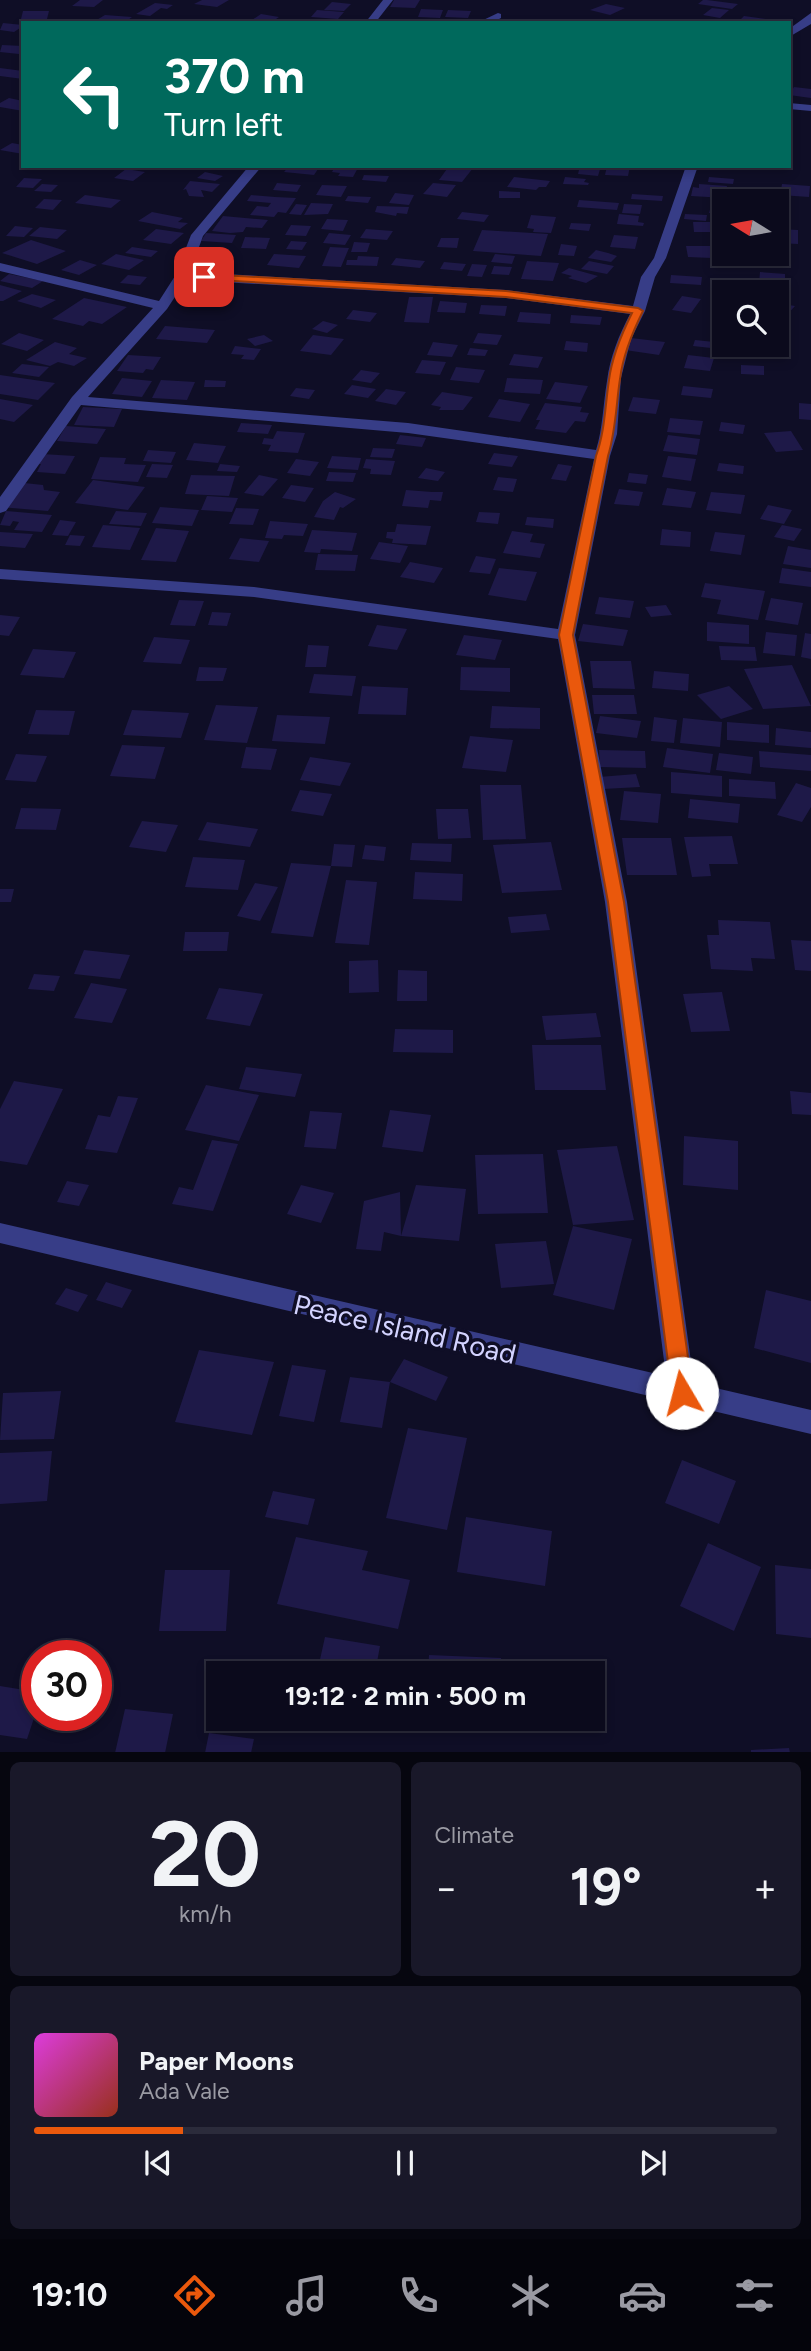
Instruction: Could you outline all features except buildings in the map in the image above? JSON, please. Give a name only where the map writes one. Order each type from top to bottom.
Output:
[{"type":"street","points":[[372,21],[388,0]]},
{"type":"street","points":[[487,21],[498,16]]},
{"type":"street","points":[[791,33],[809,21],[811,16]]},
{"type":"street","points":[[791,106],[811,108]]},
{"type":"street","points":[[0,508],[77,400],[162,306],[182,276],[197,235],[254,168]]},
{"type":"street","points":[[682,1393],[616,902],[566,635],[602,456],[609,434],[614,378],[624,338],[638,311],[648,277],[660,258],[691,168]]},
{"type":"street","points":[[0,267],[162,306]]},
{"type":"street","points":[[182,276],[506,294],[638,311]]},
{"type":"street","points":[[77,400],[408,428],[503,439],[602,456]]},
{"type":"street","points":[[0,574],[254,592],[566,635]]},
{"type":"street","name":"Peace Island Road","points":[[0,1233],[811,1422]]},
{"type":"route","points":[[204,277],[506,294],[638,311],[624,338],[614,378],[609,434],[602,456],[566,635],[616,902],[682,1393]]}]
